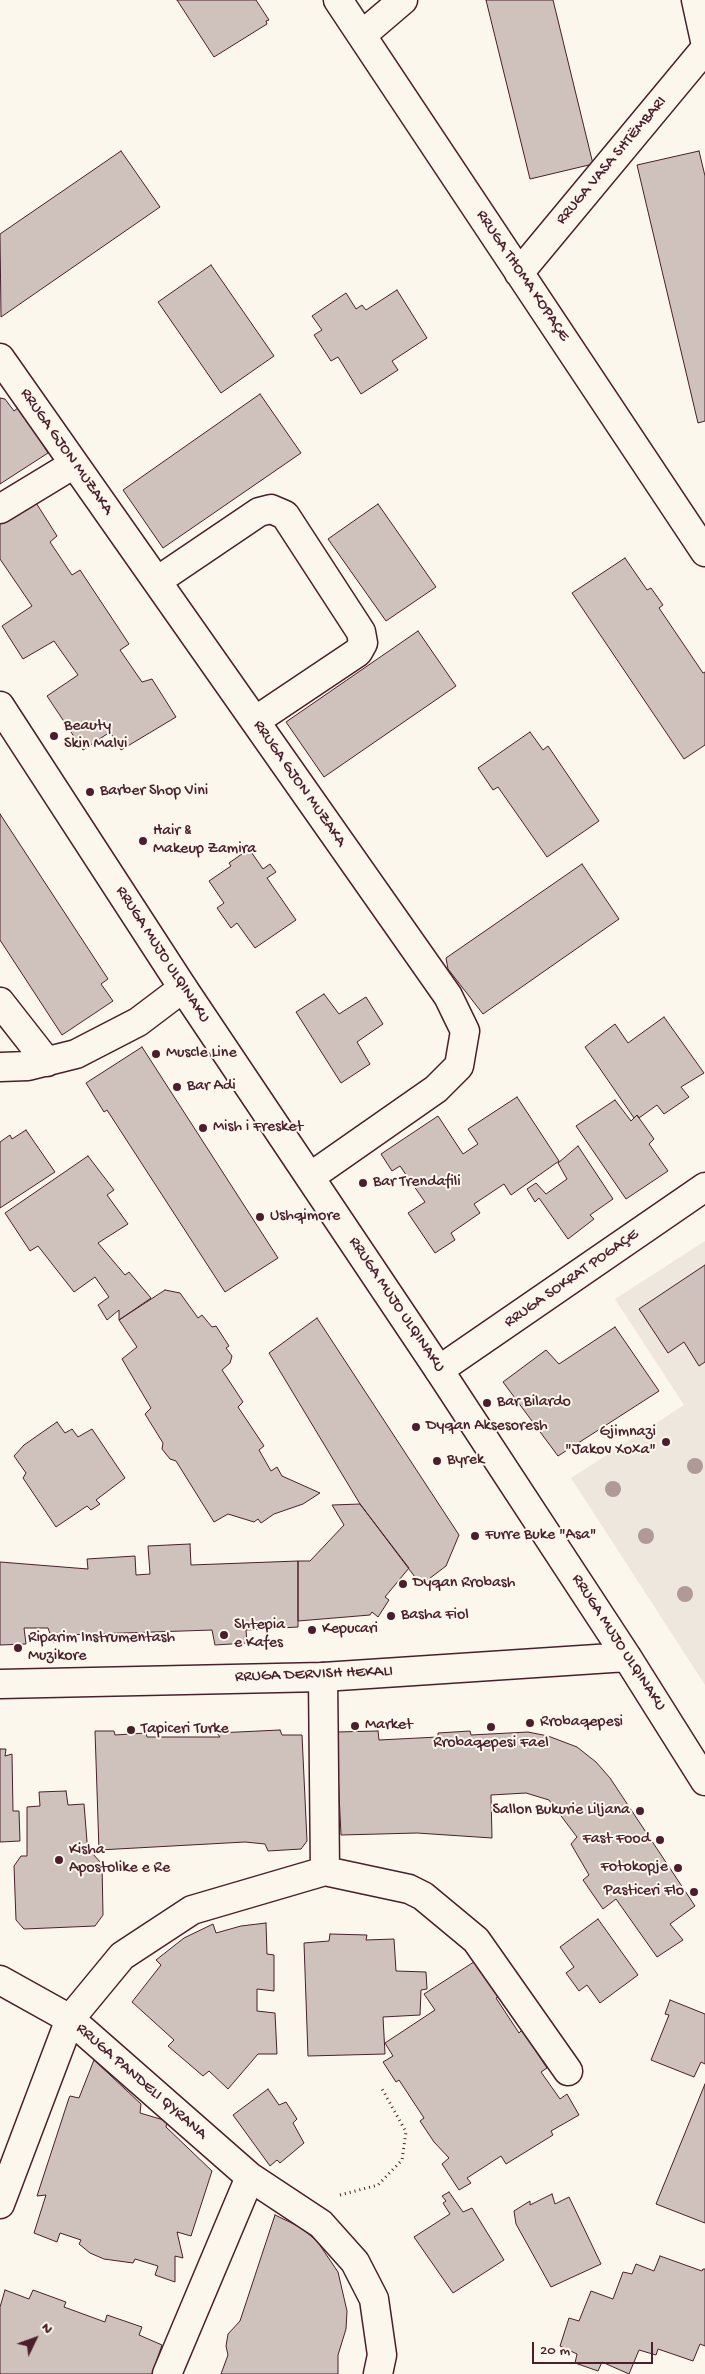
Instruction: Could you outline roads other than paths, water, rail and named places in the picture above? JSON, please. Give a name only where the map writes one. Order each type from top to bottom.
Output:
[{"type":"street","name":"RRUGA THOMA KOPAÇE","points":[[338,0],[705,552]]},
{"type":"street","points":[[362,35],[403,0]]},
{"type":"street","points":[[696,0],[705,41]]},
{"type":"street","name":"RRUGA VASA SHTËMBARI","points":[[519,272],[705,49]]},
{"type":"street","name":"RRUGA GJON MUZAKA","points":[[0,358],[448,996],[465,1031],[459,1066],[436,1090],[310,1177]]},
{"type":"street","points":[[0,508],[74,464]]},
{"type":"street","points":[[157,581],[260,512],[271,510],[284,515],[361,632],[363,643],[358,652],[255,721]]},
{"type":"street","name":"RRUGA MUJO ULQINAKU","points":[[0,706],[183,988],[440,1370],[627,1657],[705,1781]]},
{"type":"street","points":[[0,1067],[28,1066],[76,1054],[138,1022],[183,988]]},
{"type":"street","points":[[0,1002],[47,1062]]},
{"type":"street","name":"RRUGA SOKRAT POGAÇE","points":[[440,1370],[705,1187]]},
{"type":"street","name":"RRUGA DERVISH HEKALI","points":[[0,1684],[323,1677],[627,1657]]},
{"type":"street","points":[[323,1677],[325,1871]]},
{"type":"street","name":"RRUGA PANDELI QYRANA","points":[[378,2374],[382,2355],[374,2300],[355,2262],[321,2224],[250,2176],[70,2020],[122,1956],[192,1910],[325,1871],[409,1890],[423,1896],[476,1940],[568,2071]]},
{"type":"street","points":[[0,1980],[70,2020],[0,2204]]},
{"type":"street","points":[[168,2374],[250,2176]]},
{"type":"place","name":"Beauty Skin Malvi","points":[[54,736]]},
{"type":"place","name":"Barber Shop Vini","points":[[90,792]]},
{"type":"place","name":"Hair & Makeup Zamira","points":[[143,841]]},
{"type":"place","name":"Muscle Line","points":[[156,1054]]},
{"type":"place","name":"Bar Adi","points":[[177,1087]]},
{"type":"place","name":"Mish i Fresket","points":[[203,1128]]},
{"type":"place","name":"Bar Trendafili","points":[[363,1183]]},
{"type":"place","name":"Ushqimore","points":[[260,1217]]},
{"type":"place","name":"Bar Bilardo","points":[[487,1403]]},
{"type":"place","name":"Dyqan Aksesoresh","points":[[416,1427]]},
{"type":"place","name":"Gjimnazi \"Jakov Xoxa\"","points":[[666,1442]]},
{"type":"place","name":"Byrek","points":[[437,1461]]},
{"type":"place","name":"Furre Buke \"Asa\"","points":[[475,1536]]},
{"type":"place","name":"Dyqan Rrobash","points":[[403,1584]]},
{"type":"place","name":"Basha Fiol","points":[[391,1616]]},
{"type":"place","name":"Kepucari","points":[[312,1630]]},
{"type":"place","name":"Shtepia e Kafes","points":[[224,1635]]},
{"type":"place","name":"Riparim Instrumentash Muzikore","points":[[18,1648]]},
{"type":"place","name":"Rrobaqepesi","points":[[530,1723]]},
{"type":"place","name":"Market","points":[[355,1726]]},
{"type":"place","name":"Rrobaqepesi Fael","points":[[491,1727]]},
{"type":"place","name":"Tapiceri Turke","points":[[131,1730]]},
{"type":"place","name":"Sallon Bukurie Liljana","points":[[640,1811]]},
{"type":"place","name":"Fast Food","points":[[660,1840]]},
{"type":"place","name":"Kisha Apostolike e Re","points":[[59,1860]]},
{"type":"place","name":"Fotokopje","points":[[678,1868]]},
{"type":"place","name":"Pasticeri Flo","points":[[694,1892]]}]
